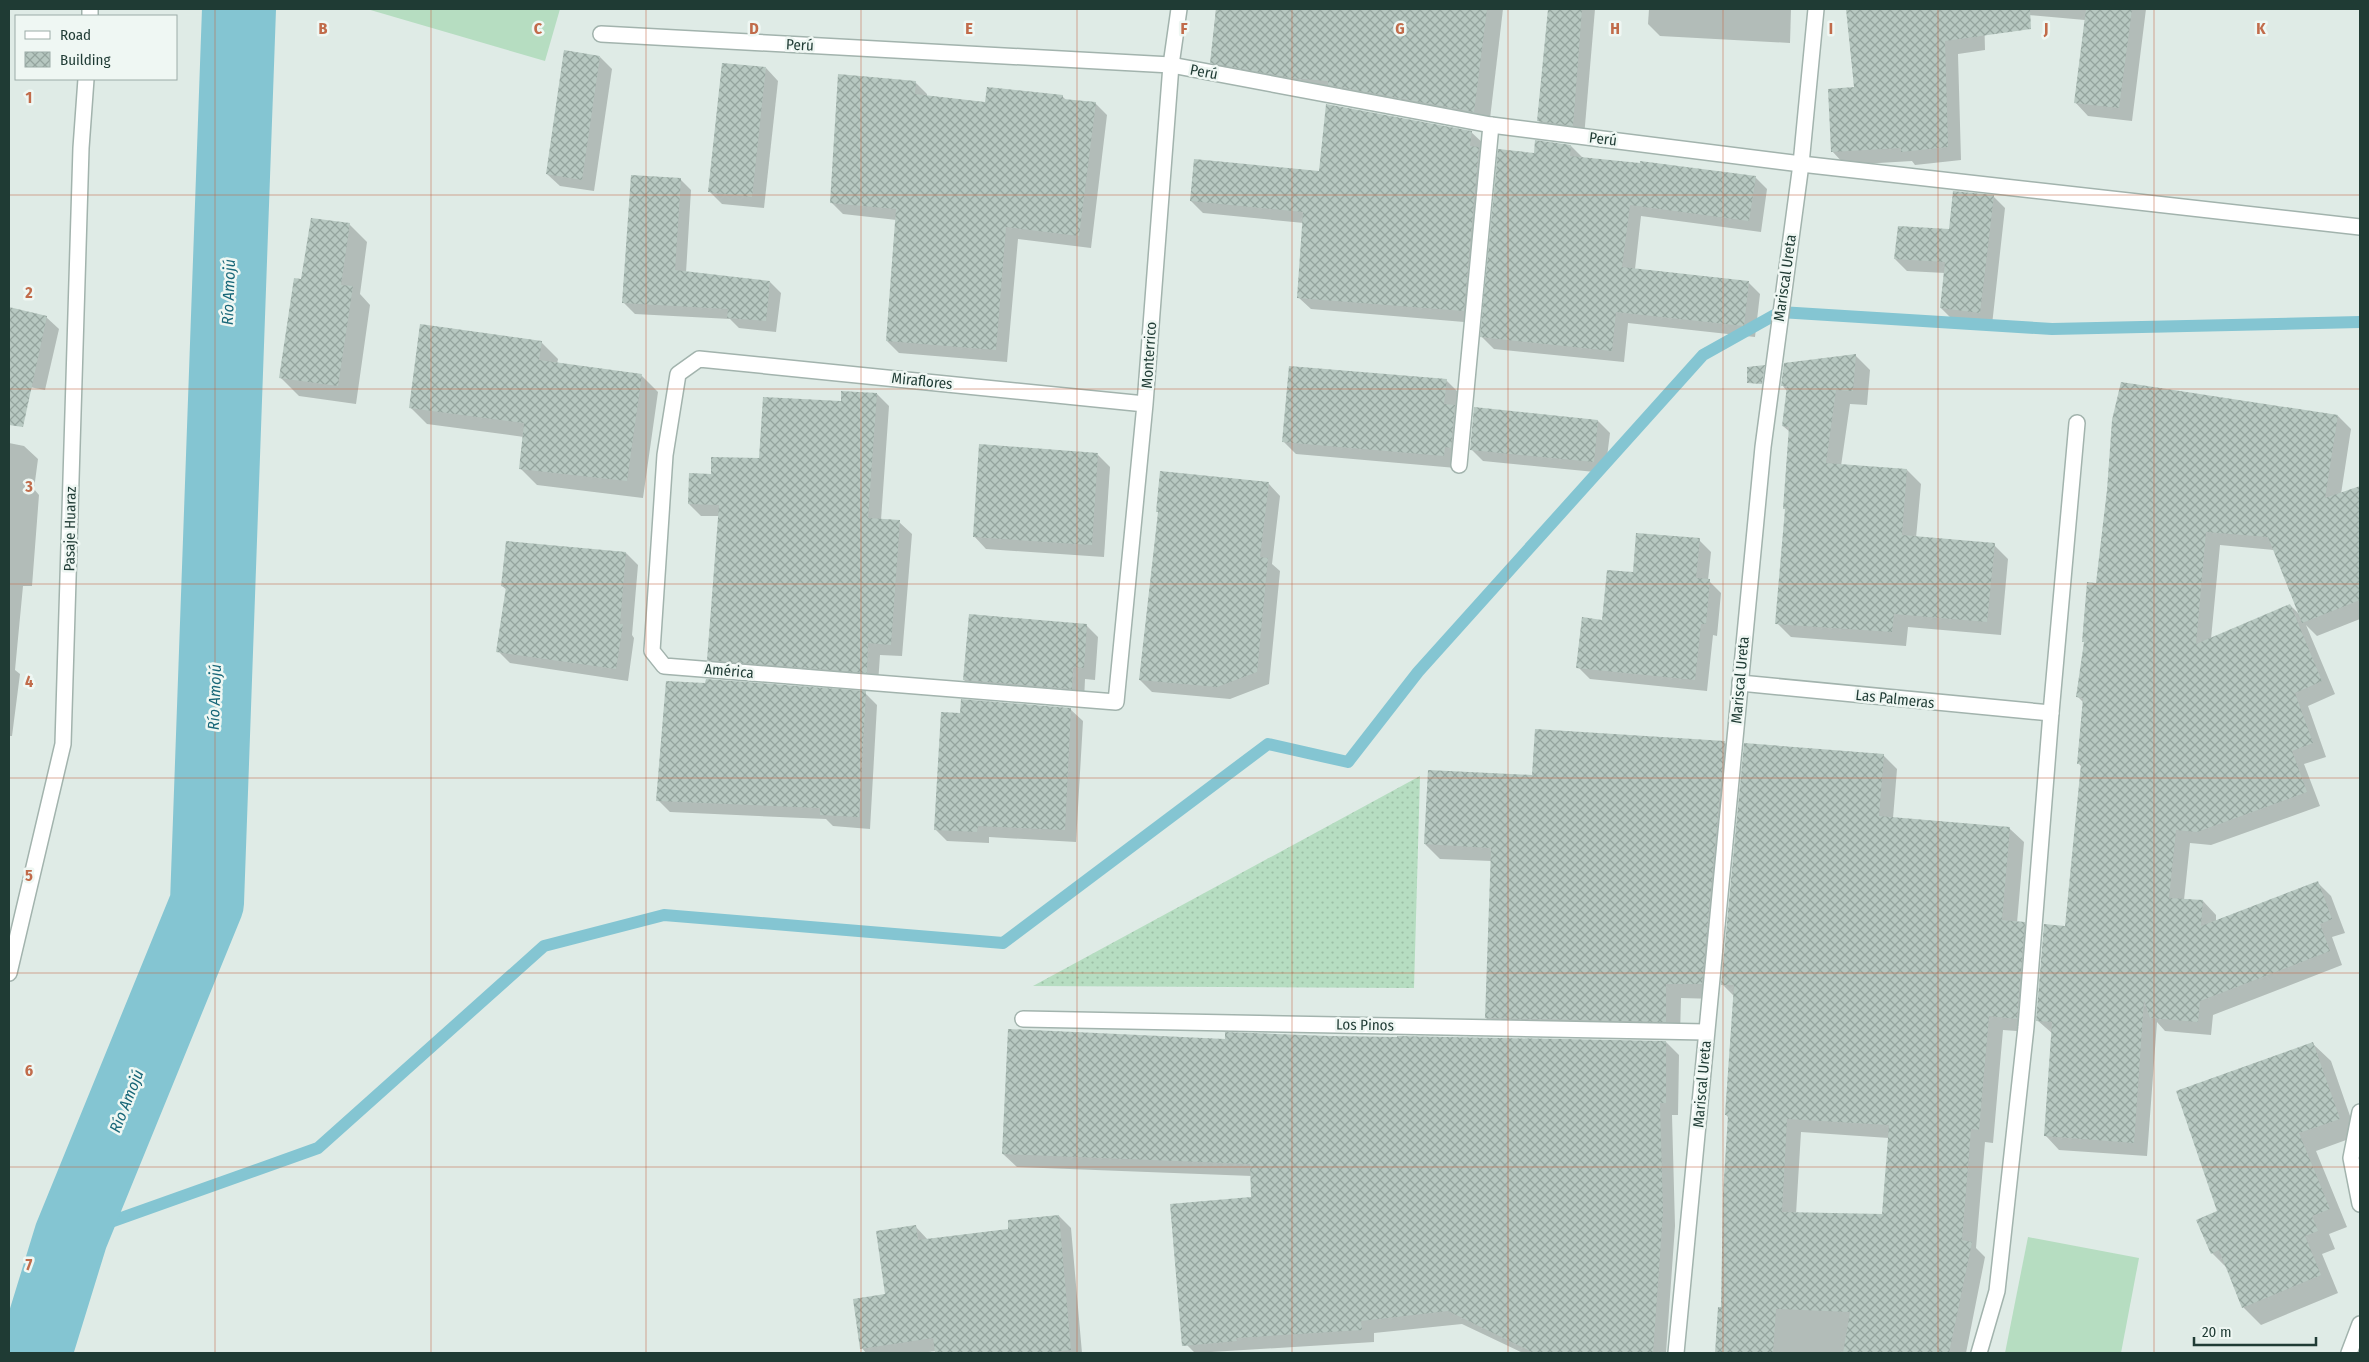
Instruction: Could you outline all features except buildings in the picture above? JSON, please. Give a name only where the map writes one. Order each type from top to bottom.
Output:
[{"type":"street","name":"Monterrico","points":[[1116,702],[1145,404],[1171,66],[1180,9]]},
{"type":"street","name":"Mariscal Ureta","points":[[1676,1353],[1763,447],[1801,164],[1816,9]]},
{"type":"street","name":"Perú","points":[[601,34],[1171,66],[1491,125],[1801,164],[2360,227]]},
{"type":"street","name":"Pasaje Huaraz","points":[[9,973],[62,744],[81,148],[86,80]]},
{"type":"street","points":[[1459,465],[1491,125]]},
{"type":"street","name":"Miraflores","points":[[699,359],[1145,404]]},
{"type":"street","name":"América","points":[[699,359],[678,374],[665,455],[652,651],[664,666],[1116,702]]},
{"type":"street","points":[[1979,1353],[1998,1291],[2026,1027],[2077,423]]},
{"type":"street","name":"Las Palmeras","points":[[1740,683],[2051,714]]},
{"type":"street","name":"Los Pinos","points":[[1023,1019],[1706,1032]]},
{"type":"street","points":[[2360,1112],[2351,1158],[2360,1204]]},
{"type":"street","points":[[2349,1353],[2360,1324]]},
{"type":"green space","points":[[367,9],[560,9],[545,61]]},
{"type":"green space","points":[[1420,776],[1414,988],[1033,986]]},
{"type":"green space","points":[[2028,1237],[2139,1258],[2121,1353],[2005,1353]]},
{"type":"waterway","name":"Río Amojú","points":[[35,1353],[71,1236],[207,903],[239,9]]},
{"type":"waterway","points":[[71,1236],[318,1148],[544,946],[664,915],[1003,943],[1268,744],[1348,762],[1418,672],[1703,355],[1780,312],[2052,329],[2360,322]]}]
